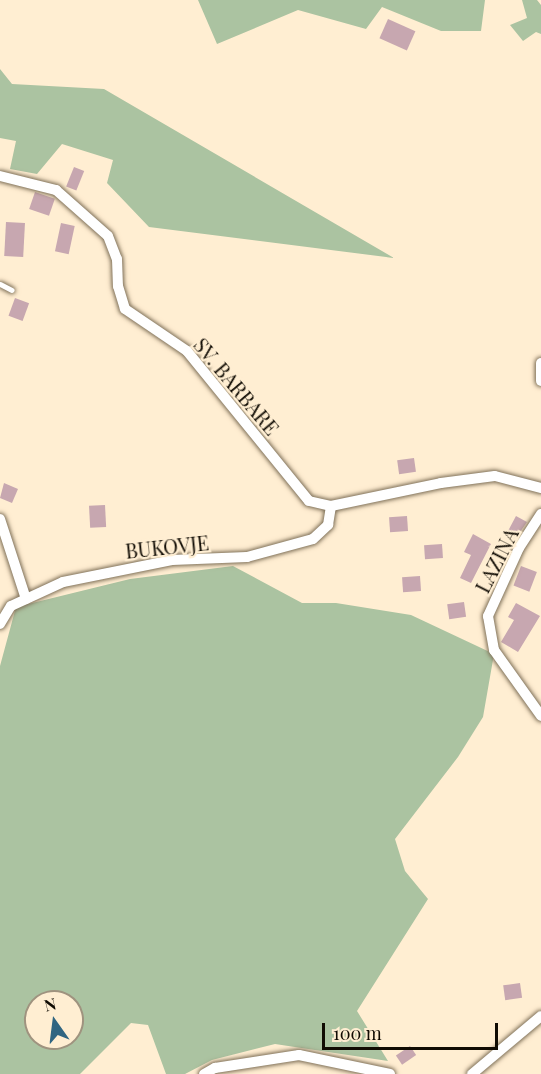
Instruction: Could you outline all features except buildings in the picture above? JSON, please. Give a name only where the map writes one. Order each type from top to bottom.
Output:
[{"type":"street","name":"SV. BARBARE","points":[[0,177],[56,190],[108,236],[117,259],[118,285],[125,309],[187,351],[309,501],[331,506]]},
{"type":"street","points":[[541,363],[541,381]]},
{"type":"street","points":[[331,506],[441,483],[495,476],[541,488]]},
{"type":"street","name":"BUKOVJE","points":[[0,624],[11,606],[63,582],[108,571],[172,560],[247,557],[313,539],[328,525],[331,506]]},
{"type":"street","name":"LAZINA","points":[[541,514],[519,548],[488,616],[494,650],[541,716]]},
{"type":"street","points":[[0,519],[26,598]]},
{"type":"street","points":[[472,1074],[541,1016]]},
{"type":"street","points":[[204,1074],[215,1068],[299,1055],[390,1074]]},
{"type":"lane","points":[[0,284],[12,290]]},
{"type":"green space","points":[[198,0],[485,0],[481,31],[441,31],[382,7],[366,29],[298,10],[217,44]]},
{"type":"green space","points":[[522,0],[537,0],[541,5],[541,34],[536,32],[523,41],[510,25],[527,18]]},
{"type":"green space","points":[[0,69],[12,84],[104,89],[394,258],[149,227],[107,183],[113,160],[62,144],[37,174],[10,169],[16,141],[0,138]]},
{"type":"green space","points":[[233,566],[302,603],[336,603],[411,615],[494,654],[483,717],[458,757],[395,839],[405,871],[428,899],[357,1011],[388,1061],[275,1044],[212,1060],[185,1074],[166,1074],[148,1025],[131,1023],[80,1074],[0,1074],[0,666],[16,607],[130,579]]}]
